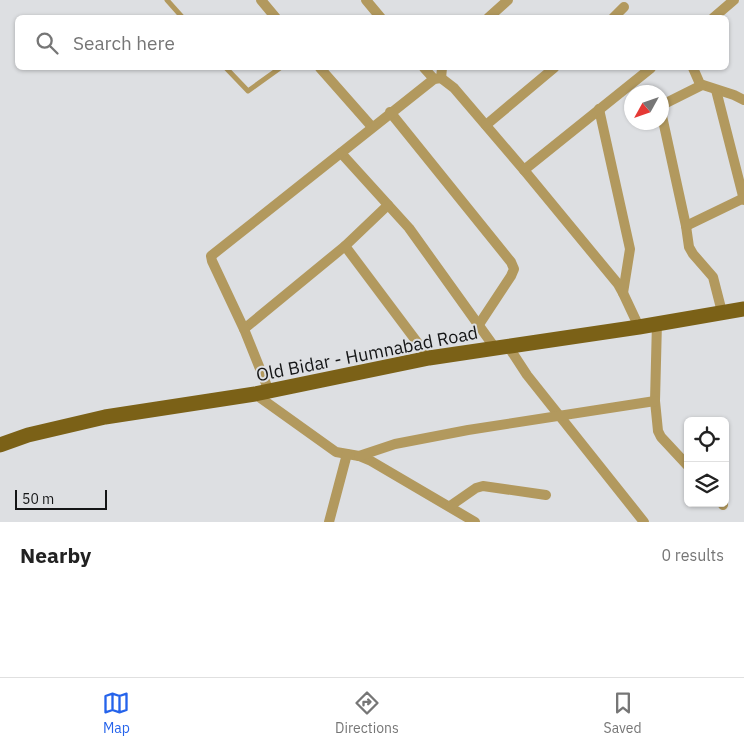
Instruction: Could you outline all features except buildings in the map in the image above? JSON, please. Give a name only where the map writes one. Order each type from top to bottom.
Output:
[{"type":"main road","name":"Old Bidar - Humnabad Road","points":[[0,445],[28,435],[105,417],[262,393],[428,358],[639,327],[657,322],[744,308]]},
{"type":"street","points":[[261,0],[274,15]]},
{"type":"street","points":[[366,0],[378,15]]},
{"type":"street","points":[[491,15],[508,0]]},
{"type":"street","points":[[716,15],[734,0]]},
{"type":"street","points":[[616,15],[624,8]]},
{"type":"street","points":[[322,70],[372,126]]},
{"type":"street","points":[[486,125],[552,70]]},
{"type":"street","points":[[524,170],[648,70]]},
{"type":"street","points":[[694,70],[698,81],[702,85],[744,100]]},
{"type":"street","points":[[475,522],[371,461],[332,449],[262,393],[244,329],[211,256],[342,153],[372,126],[439,75],[454,88],[486,125],[624,293],[639,327]]},
{"type":"street","points":[[669,102],[702,85]]},
{"type":"street","points":[[686,226],[744,195],[716,90]]},
{"type":"street","points":[[599,109],[630,249],[624,293]]},
{"type":"street","points":[[390,112],[511,262],[514,269],[512,276],[478,326]]},
{"type":"street","points":[[665,130],[689,247],[713,277],[722,312]]},
{"type":"street","points":[[342,153],[409,228],[478,326],[527,375],[644,522]]},
{"type":"street","points":[[244,329],[345,246],[388,205]]},
{"type":"street","points":[[345,246],[428,358]]},
{"type":"street","points":[[657,322],[655,402],[658,431],[661,437],[684,462]]},
{"type":"street","points":[[359,456],[395,444],[468,430],[655,402]]},
{"type":"street","points":[[328,522],[347,454]]},
{"type":"street","points":[[450,506],[476,488],[483,486],[546,495]]},
{"type":"lane","points":[[167,0],[180,15]]},
{"type":"lane","points":[[228,70],[248,90],[277,70]]}]
